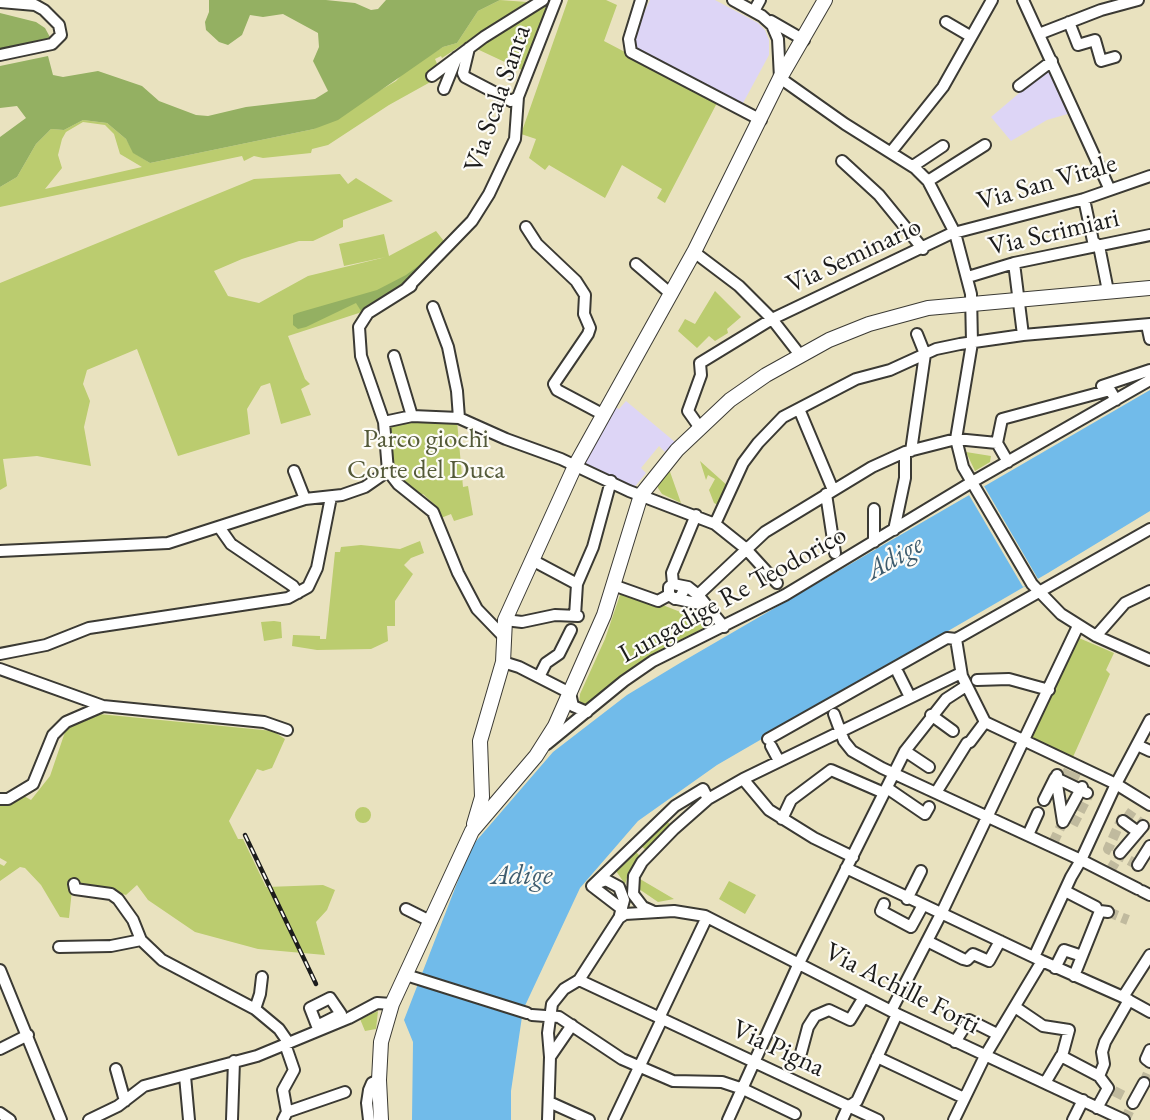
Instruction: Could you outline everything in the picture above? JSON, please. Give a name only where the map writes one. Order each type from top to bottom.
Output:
[{"type":"main road","points":[[486,802],[480,741],[503,662],[505,620],[575,466],[694,252],[780,78],[825,0]]},
{"type":"main road","points":[[381,1120],[379,1080],[381,1042],[392,1004],[408,979],[430,921],[486,802],[542,748],[570,693],[604,615],[641,495],[677,450],[741,392],[800,355],[842,334],[928,308],[1150,288]]},
{"type":"street","points":[[432,76],[469,48],[543,0]]},
{"type":"street","name":"Via Scala Santa","points":[[406,289],[472,221],[489,194],[515,139],[518,97],[556,0]]},
{"type":"street","points":[[641,0],[629,39],[631,51],[761,120]]},
{"type":"street","points":[[733,0],[804,40]]},
{"type":"street","points":[[758,13],[760,0]]},
{"type":"street","points":[[891,152],[943,87],[992,0]]},
{"type":"street","points":[[1023,0],[1110,190]]},
{"type":"street","points":[[1040,34],[1137,0]]},
{"type":"street","points":[[0,2],[35,5],[44,10],[59,25],[62,35],[52,44],[0,55]]},
{"type":"street","points":[[758,13],[777,33],[780,78],[844,124],[913,166],[928,181],[955,233],[968,277],[972,343],[956,439],[963,467],[963,478],[955,493]]},
{"type":"street","points":[[946,22],[970,36]]},
{"type":"street","points":[[1069,22],[1078,45],[1095,40],[1101,61],[1115,57]]},
{"type":"street","points":[[469,48],[463,73],[465,77],[511,100],[518,97]]},
{"type":"street","points":[[444,89],[458,56]]},
{"type":"street","points":[[1019,86],[1052,61]]},
{"type":"street","points":[[928,181],[986,145]]},
{"type":"street","points":[[913,166],[943,146]]},
{"type":"street","points":[[842,161],[879,195],[923,249]]},
{"type":"street","name":"Via San Vitale","points":[[955,233],[1084,199],[1150,176]]},
{"type":"street","points":[[1084,199],[1093,241],[1099,246],[1108,291]]},
{"type":"street","points":[[526,227],[537,244],[576,281],[585,295],[584,314],[590,328],[588,334],[554,384],[557,390],[603,415]]},
{"type":"street","name":"Via Seminario","points":[[700,428],[688,411],[701,375],[700,363],[772,320],[955,233]]},
{"type":"street","name":"Via Scrimiari","points":[[968,277],[1014,263],[1150,235]]},
{"type":"street","points":[[694,252],[739,286],[772,320],[800,355]]},
{"type":"street","points":[[1014,263],[1023,335]]},
{"type":"street","points":[[636,264],[671,294]]},
{"type":"street","name":"Via Scala Santa","points":[[384,422],[360,348],[359,327],[368,313],[423,278]]},
{"type":"street","points":[[433,307],[448,347],[457,391],[459,418]]},
{"type":"street","points":[[716,524],[750,452],[783,417],[856,380],[890,370],[936,349],[1023,335],[1149,324],[1150,339]]},
{"type":"street","points":[[894,530],[925,354],[917,334]]},
{"type":"street","points":[[394,356],[412,416]]},
{"type":"street","points":[[1008,462],[997,443],[1002,418],[1075,397],[1150,370]]},
{"type":"street","name":"Lungadige Re Teodorico","points":[[542,748],[646,665],[785,595],[955,493],[976,489],[1008,462],[1150,380]]},
{"type":"street","points":[[1075,397],[1082,398],[1110,390],[1116,400]]},
{"type":"street","points":[[799,409],[829,492],[835,553]]},
{"type":"street","points":[[504,637],[477,609],[458,573],[433,512],[398,484],[388,471],[384,422],[412,416],[459,418],[641,495],[696,515],[716,524],[745,548],[777,583]]},
{"type":"street","points":[[698,595],[745,548],[829,492],[872,467],[908,452],[956,439],[997,443]]},
{"type":"street","points":[[963,467],[1035,587],[1061,614],[1096,636],[1150,660]]},
{"type":"street","points":[[294,471],[309,498]]},
{"type":"street","points":[[0,551],[168,543],[309,498],[331,497],[358,490],[388,471]]},
{"type":"street","points":[[505,620],[522,622],[555,615],[577,616],[577,584],[593,547],[611,481]]},
{"type":"street","points":[[955,493],[976,489]]},
{"type":"street","points":[[0,654],[11,649],[46,645],[89,628],[288,598],[308,587],[317,568],[331,497]]},
{"type":"street","points":[[874,509],[874,542]]},
{"type":"street","points":[[677,585],[672,573],[696,515]]},
{"type":"street","points":[[219,528],[231,544],[293,586],[298,593]]},
{"type":"street","points":[[779,761],[770,742],[894,672],[947,638],[956,639],[1035,587],[1150,529]]},
{"type":"street","points":[[532,560],[577,584]]},
{"type":"street","points":[[613,585],[658,601],[673,597],[705,605]]},
{"type":"street","points":[[673,597],[669,587],[677,585],[698,595],[724,627]]},
{"type":"street","points":[[1096,636],[1125,603],[1150,591]]},
{"type":"street","points":[[842,1120],[849,1107],[857,1101],[927,941],[1078,626]]},
{"type":"street","points":[[539,677],[546,663],[559,654],[571,630]]},
{"type":"street","points":[[956,639],[961,673],[985,722],[1023,741],[1072,776],[1116,784],[1150,805]]},
{"type":"street","points":[[503,662],[570,693],[573,706],[587,712]]},
{"type":"street","points":[[0,669],[103,706],[264,722],[287,730]]},
{"type":"street","points":[[894,672],[910,697]]},
{"type":"street","points":[[651,911],[643,907],[633,894],[634,876],[642,862],[708,799],[779,761],[961,673]]},
{"type":"street","points":[[977,680],[1009,679],[1049,690]]},
{"type":"street","points":[[728,1120],[799,963],[905,751],[931,715],[946,699],[966,686]]},
{"type":"street","points":[[0,799],[8,799],[33,784],[53,735],[66,722],[103,706]]},
{"type":"street","points":[[834,714],[852,752],[894,774],[937,791],[1082,858],[1143,891]]},
{"type":"street","points":[[931,715],[953,731]]},
{"type":"street","points":[[954,1120],[985,1056],[1015,1006],[1038,959],[1063,894],[1150,720]]},
{"type":"street","points":[[937,791],[967,743],[985,722]]},
{"type":"street","points":[[1137,745],[1150,751]]},
{"type":"street","points":[[905,751],[929,767]]},
{"type":"street","points":[[782,819],[791,800],[831,770],[885,790],[924,814],[929,807]]},
{"type":"street","points":[[1044,800],[1072,776]]},
{"type":"street","points":[[743,779],[759,801],[782,819],[853,857]]},
{"type":"street","points":[[620,914],[592,886],[662,817],[702,789],[708,799]]},
{"type":"street","points":[[1028,835],[1038,813]]},
{"type":"street","points":[[1123,821],[1140,829],[1122,852],[1141,860],[1150,846]]},
{"type":"street","points":[[633,844],[644,854]]},
{"type":"street","points":[[548,1120],[550,1057],[548,1016],[552,1004],[564,989],[579,980],[620,914],[622,891],[612,880],[616,862]]},
{"type":"street","points":[[846,868],[1055,968],[1126,998],[1150,1012]]},
{"type":"street","points":[[908,899],[921,871]]},
{"type":"street","points":[[595,884],[606,880],[622,891]]},
{"type":"street","points":[[74,884],[75,889],[111,894],[133,920],[141,940],[162,960],[180,972],[255,1009],[279,1029],[294,1070],[283,1090],[285,1116],[345,1092]]},
{"type":"street","points":[[1063,894],[1101,910],[1074,976]]},
{"type":"street","points":[[884,904],[881,911],[911,927],[923,905]]},
{"type":"street","points":[[406,909],[430,921]]},
{"type":"street","name":"Via Achille Forti","points":[[620,914],[674,911],[707,918],[955,1042],[1124,1120]]},
{"type":"street","points":[[614,1120],[707,918]]},
{"type":"street","points":[[59,947],[111,946],[141,940]]},
{"type":"street","points":[[927,941],[963,959],[967,960],[973,954],[989,961],[1000,941]]},
{"type":"street","points":[[1055,968],[1064,950],[1082,956]]},
{"type":"street","points":[[1099,1076],[1104,1064],[1102,1052],[1109,1032],[1150,955]]},
{"type":"street","points":[[0,970],[61,1120]]},
{"type":"street","points":[[255,1009],[262,977]]},
{"type":"street","points":[[408,979],[529,1014],[559,1017],[622,1059],[673,1081],[722,1082],[743,1089],[795,1114]]},
{"type":"street","name":"Via Pigna","points":[[579,980],[878,1120]]},
{"type":"street","points":[[801,1053],[808,1027],[815,1016],[829,1010],[850,1020],[864,997]]},
{"type":"street","points":[[89,1120],[125,1101],[148,1085],[257,1056],[349,1018],[377,1003],[392,1004]]},
{"type":"street","points":[[1015,1006],[1043,1026],[1070,1030],[1062,1056]]},
{"type":"street","points":[[955,1042],[969,1020],[998,1034]]},
{"type":"street","points":[[550,1057],[572,1025]]},
{"type":"street","points":[[0,1049],[28,1035]]},
{"type":"street","points":[[1150,1050],[1146,1059],[1150,1062]]},
{"type":"street","points":[[1045,1083],[1058,1056],[1062,1056],[1099,1076],[1111,1090],[1097,1108]]},
{"type":"street","points":[[877,1057],[963,1098]]},
{"type":"street","points":[[232,1120],[234,1061]]},
{"type":"street","points":[[116,1069],[125,1101]]},
{"type":"street","points":[[185,1076],[189,1120]]},
{"type":"street","points":[[369,1120],[367,1103],[369,1090],[372,1083],[379,1080]]},
{"type":"street","points":[[1131,1101],[1144,1083]]},
{"type":"street","points":[[1073,1120],[1083,1101]]},
{"type":"street","points":[[549,1102],[589,1120]]},
{"type":"street","points":[[0,1113],[10,1120]]},
{"type":"shaded area","points":[[650,0],[715,0],[758,23],[765,30],[769,40],[769,55],[742,105],[635,49],[633,36]]},
{"type":"shaded area","points":[[1050,67],[1071,113],[1047,120],[1011,141],[991,117]]},
{"type":"shaded area","points":[[626,401],[675,442],[665,452],[659,446],[641,468],[646,473],[633,489],[583,466],[615,407],[619,409]]},
{"type":"green space","points":[[209,0],[326,0],[355,3],[371,10],[378,9],[386,0],[500,0],[478,11],[457,43],[443,47],[338,120],[314,129],[150,163],[133,153],[126,139],[107,123],[83,120],[64,130],[51,129],[36,144],[17,177],[0,187],[0,137],[26,118],[17,106],[0,108],[0,66],[48,56],[53,75],[63,77],[98,71],[142,86],[159,101],[196,115],[208,116],[246,107],[315,99],[328,91],[313,61],[319,47],[318,33],[283,14],[263,17],[250,15],[242,35],[228,45],[219,42],[206,30]]},
{"type":"green space","points":[[500,0],[527,2],[442,58],[441,56],[435,59],[438,66],[434,80],[389,105],[328,145],[312,149],[311,153],[263,158],[254,156],[244,161],[242,156],[0,207],[0,187],[17,177],[36,144],[51,129],[64,130],[83,120],[107,123],[126,139],[134,153],[150,163],[314,129],[396,81],[407,69],[443,47],[457,43],[478,11]],"holes":[[[83,122],[105,125],[114,134],[120,154],[142,167],[45,189],[62,168],[58,155],[66,132]]]},
{"type":"green space","points":[[552,0],[524,71],[477,49],[481,43]]},
{"type":"green space","points":[[568,0],[606,0],[617,5],[604,41],[718,101],[665,203],[657,198],[662,189],[622,165],[605,198],[549,165],[545,170],[529,158],[536,139],[521,134]]},
{"type":"green space","points":[[0,13],[36,22],[45,28],[51,39],[0,52]]},
{"type":"green space","points":[[340,174],[348,184],[356,178],[393,201],[343,220],[343,227],[313,241],[299,241],[242,259],[214,271],[228,296],[259,303],[308,276],[386,257],[344,266],[339,244],[384,234],[389,256],[436,231],[447,245],[389,297],[359,313],[288,336],[305,379],[310,384],[301,389],[311,415],[281,424],[270,383],[261,386],[247,409],[250,434],[178,456],[137,349],[87,370],[83,384],[90,401],[84,427],[91,466],[37,456],[3,459],[7,486],[0,490],[0,283],[254,179]]},
{"type":"green space","points":[[429,258],[408,281],[388,296],[361,311],[356,303],[306,327],[298,329],[293,325],[293,315],[297,313],[377,290],[406,275]]},
{"type":"green space","points":[[715,291],[741,317],[727,329],[728,333],[715,341],[709,336],[697,348],[678,331],[685,319],[695,324]]},
{"type":"green space","name":"Parco giochi Corte del Duca","points":[[415,418],[457,421],[463,487],[468,486],[473,515],[454,521],[451,514],[441,518],[435,505],[423,494],[420,495],[408,488],[395,474],[387,424]]},
{"type":"green space","points":[[966,452],[991,456],[990,462],[975,471]]},
{"type":"green space","points":[[700,461],[729,487],[720,506],[714,503],[709,490],[715,479],[708,475],[706,480]]},
{"type":"green space","points":[[669,469],[681,503],[662,494],[658,488],[658,484]]},
{"type":"green space","points":[[420,541],[424,553],[411,558],[404,565],[413,574],[395,601],[395,626],[387,626],[388,641],[371,649],[317,650],[292,646],[293,635],[320,636],[320,639],[326,639],[335,552],[340,552],[341,547],[361,545],[400,549]]},
{"type":"green space","points":[[622,589],[716,626],[585,707],[579,703],[580,694],[605,639]]},
{"type":"green space","points":[[261,622],[281,622],[282,638],[264,641]]},
{"type":"green space","points":[[1079,638],[1114,653],[1106,670],[1110,674],[1073,757],[1028,737]]},
{"type":"green space","points":[[99,714],[273,731],[285,739],[272,768],[263,771],[257,769],[229,821],[238,839],[243,839],[266,887],[323,885],[335,890],[327,910],[316,922],[325,955],[258,949],[195,932],[148,900],[137,885],[126,895],[108,889],[72,890],[69,918],[60,917],[41,885],[25,868],[20,867],[0,881],[0,864],[4,866],[7,862],[0,858],[0,803],[24,796],[31,800],[50,776],[65,732],[72,725]]},
{"type":"green space","points":[[363,807],[371,815],[363,823],[355,815]]},
{"type":"green space","points":[[666,819],[670,825],[647,851],[639,844]]},
{"type":"green space","points":[[634,850],[641,857],[629,871],[625,884],[616,871]]},
{"type":"green space","points":[[640,879],[674,899],[658,902],[639,889]]},
{"type":"green space","points":[[729,881],[756,895],[745,914],[719,899]]},
{"type":"green space","points":[[378,1011],[376,1029],[365,1031],[360,1019]]},
{"type":"water","name":"Adige","points":[[1150,390],[1150,511],[1048,573],[717,765],[638,821],[580,888],[523,1010],[511,1091],[511,1120],[412,1120],[413,1042],[404,1020],[471,847],[553,752],[627,695]]},
{"type":"pier","points":[[984,486],[1038,579],[1023,587],[969,495]]},
{"type":"tunnel","points":[[1064,779],[1069,769]]},
{"type":"tunnel","points":[[1072,782],[1076,773]]},
{"type":"tunnel","points":[[1073,825],[1090,792]]},
{"type":"tunnel","points":[[1138,865],[1108,849],[1125,812],[1150,829]]},
{"type":"tunnel","points":[[1053,843],[1063,822]]},
{"type":"tunnel","points":[[1110,871],[1120,854]]},
{"type":"tunnel","points":[[1108,912],[1128,920]]},
{"type":"tunnel","points":[[1144,1083],[1150,1068]]},
{"type":"tunnel","points":[[1114,1091],[1126,1097]]},
{"type":"tunnel","points":[[1125,1120],[1133,1103]]},
{"type":"railway","points":[[245,835],[316,984]]}]
